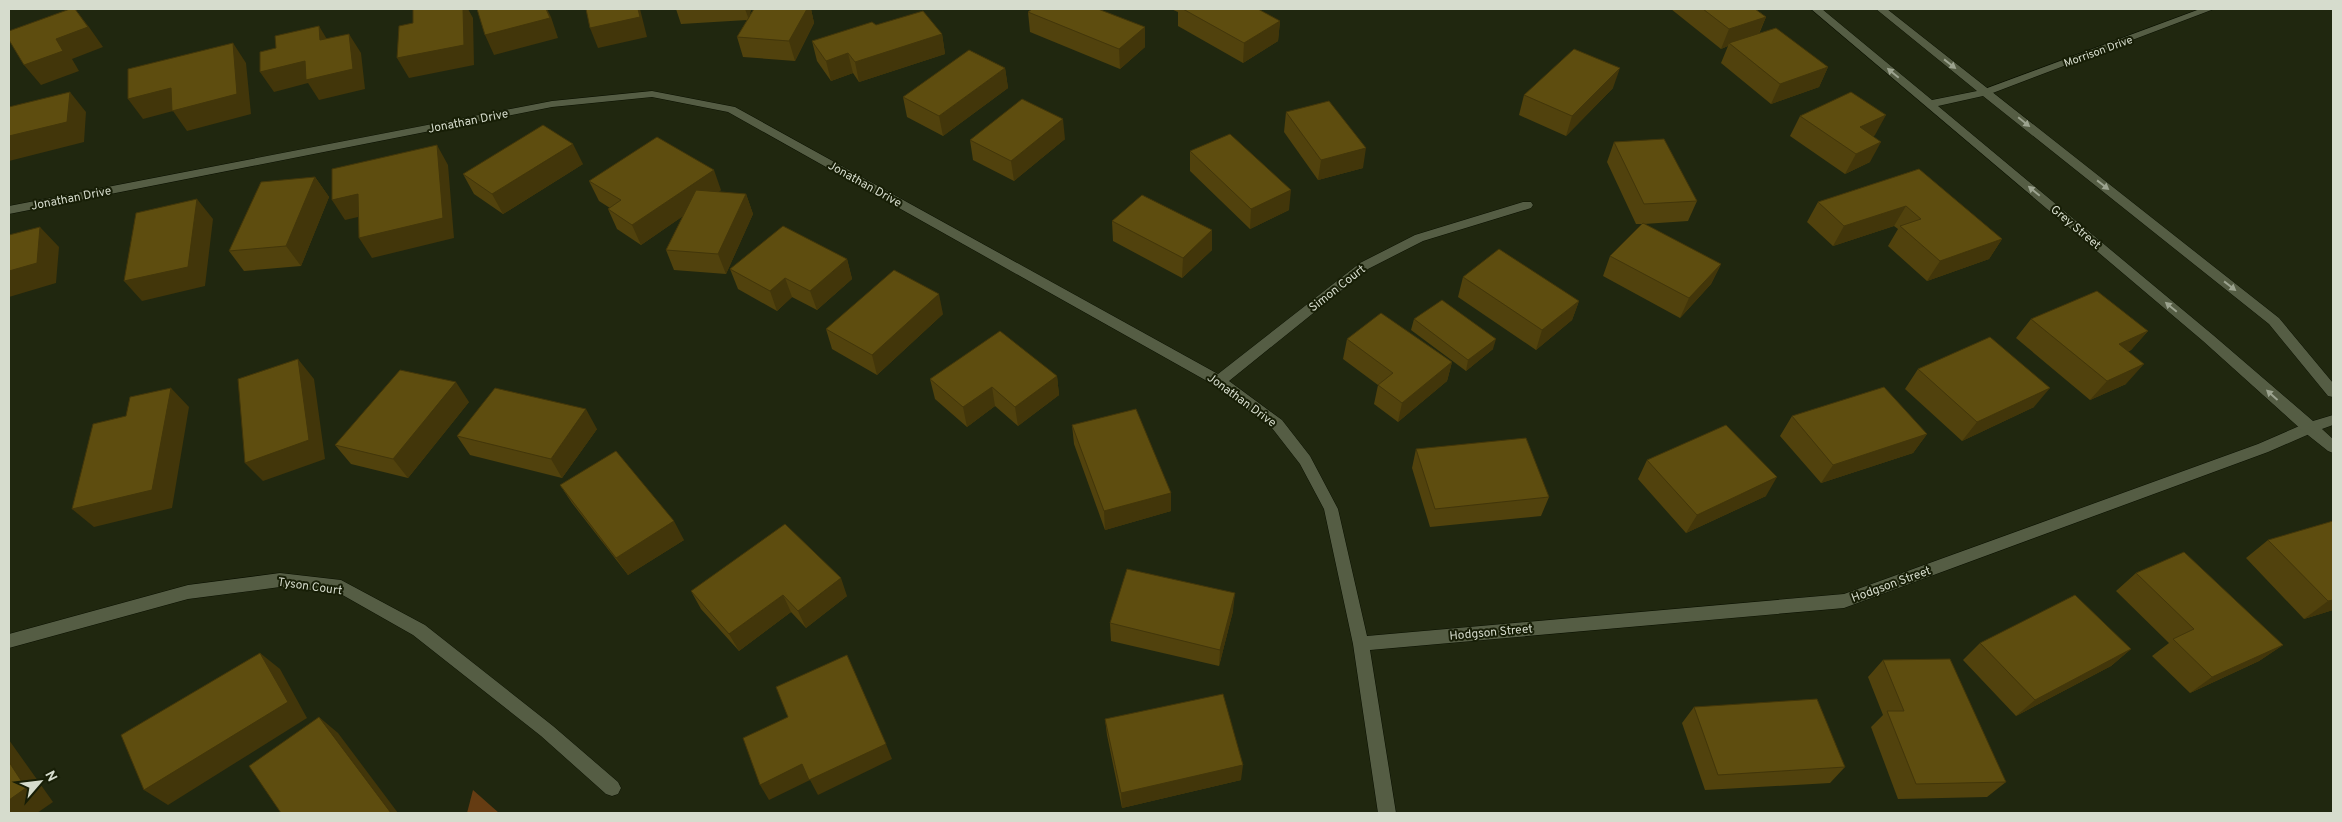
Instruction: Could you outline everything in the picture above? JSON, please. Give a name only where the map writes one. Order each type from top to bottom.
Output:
[{"type":"street","name":"Grey Street","points":[[1816,9],[2208,338],[2333,447]]},
{"type":"street","points":[[1881,9],[2274,321],[2333,392]]},
{"type":"street","name":"Morrison Drive","points":[[1930,104],[1986,92],[2209,9]]},
{"type":"street","name":"Jonathan Drive","points":[[9,210],[552,104],[652,94],[731,109],[1219,381],[1277,424],[1310,468],[1331,509],[1361,644],[1387,813]]},
{"type":"street","name":"Simon Court","points":[[1219,381],[1364,266],[1419,238],[1527,205]]},
{"type":"street","name":"Hodgson Street","points":[[1361,644],[1844,601],[2263,448],[2333,420]]},
{"type":"street","name":"Tyson Court","points":[[9,640],[188,592],[280,580],[342,587],[419,630],[547,731],[612,788]]},
{"type":"shaded area","points":[[473,790],[499,813],[467,813]]},
{"type":"building","points":[[70,9],[75,9],[88,27],[56,39],[63,51],[24,65],[9,40],[9,31]]},
{"type":"building","points":[[413,9],[463,9],[464,45],[397,58],[399,26],[413,23]]},
{"type":"building","points":[[477,9],[546,9],[550,18],[485,35]]},
{"type":"building","points":[[586,9],[638,9],[640,17],[590,28]]},
{"type":"building","points":[[754,9],[807,9],[789,41],[737,37]]},
{"type":"building","points":[[1032,9],[1098,9],[1145,27],[1119,49],[1028,12]]},
{"type":"building","points":[[1183,9],[1258,9],[1280,21],[1244,43]]},
{"type":"building","points":[[1703,9],[1755,9],[1766,17],[1729,29]]},
{"type":"building","points":[[923,11],[942,34],[855,62],[848,53],[826,61],[812,41],[872,22],[876,25]]},
{"type":"building","points":[[319,26],[320,40],[349,34],[353,69],[306,80],[305,61],[260,72],[260,52],[276,48],[275,36]]},
{"type":"building","points":[[1776,28],[1828,67],[1780,84],[1729,43]]},
{"type":"building","points":[[233,43],[237,94],[172,111],[171,88],[128,99],[128,69]]},
{"type":"building","points":[[1574,49],[1620,68],[1572,116],[1524,95]]},
{"type":"building","points":[[969,50],[1005,68],[939,116],[903,97]]},
{"type":"building","points":[[70,92],[67,122],[9,136],[9,107]]},
{"type":"building","points":[[1851,92],[1886,115],[1860,127],[1881,142],[1856,154],[1800,116]]},
{"type":"building","points":[[1022,99],[1063,119],[1011,161],[970,140]]},
{"type":"building","points":[[1329,101],[1366,148],[1321,160],[1286,112]]},
{"type":"building","points":[[543,125],[573,144],[492,194],[463,174]]},
{"type":"building","points":[[1230,134],[1291,190],[1251,209],[1190,151]]},
{"type":"building","points":[[657,137],[714,170],[632,225],[608,209],[621,200],[589,181]]},
{"type":"building","points":[[1664,139],[1697,201],[1644,204],[1614,142]]},
{"type":"building","points":[[437,145],[443,218],[359,238],[358,194],[332,200],[332,169]]},
{"type":"building","points":[[1919,169],[2002,239],[1940,261],[1900,226],[1921,219],[1906,206],[1844,226],[1818,202]]},
{"type":"building","points":[[315,177],[286,246],[229,251],[261,182]]},
{"type":"building","points":[[696,190],[746,194],[718,254],[666,250]]},
{"type":"building","points":[[1142,195],[1212,230],[1183,258],[1112,221]]},
{"type":"building","points":[[197,199],[188,267],[124,281],[136,213]]},
{"type":"building","points":[[1643,223],[1721,264],[1689,298],[1610,256]]},
{"type":"building","points":[[783,226],[847,259],[810,291],[785,278],[770,291],[730,269]]},
{"type":"building","points":[[40,227],[37,263],[9,271],[9,235]]},
{"type":"building","points":[[1499,249],[1579,301],[1542,330],[1463,277]]},
{"type":"building","points":[[894,270],[939,294],[872,355],[826,329]]},
{"type":"building","points":[[2097,291],[2148,331],[2119,344],[2144,364],[2107,381],[2031,319]]},
{"type":"building","points":[[1442,300],[1496,339],[1468,360],[1414,319]]},
{"type":"building","points":[[1381,313],[1452,362],[1402,403],[1378,385],[1393,373],[1347,339]]},
{"type":"building","points":[[1000,331],[1057,376],[1015,407],[992,387],[963,407],[930,379]]},
{"type":"building","points":[[1990,337],[2050,388],[1977,422],[1918,369]]},
{"type":"building","points":[[298,359],[309,440],[245,463],[238,379]]},
{"type":"building","points":[[400,370],[456,382],[393,459],[335,445]]},
{"type":"building","points":[[1884,387],[1927,434],[1833,465],[1792,416]]},
{"type":"building","points":[[171,388],[152,490],[72,509],[93,424],[126,416],[130,397]]},
{"type":"building","points":[[495,388],[586,409],[551,459],[457,436]]},
{"type":"building","points":[[1136,409],[1171,493],[1104,511],[1072,425]]},
{"type":"building","points":[[1726,425],[1777,477],[1697,515],[1647,460]]},
{"type":"building","points":[[1526,438],[1549,497],[1435,509],[1416,449]]},
{"type":"building","points":[[616,451],[674,521],[616,558],[560,485]]},
{"type":"building","points":[[2333,521],[2333,600],[2328,601],[2268,540]]},
{"type":"building","points":[[785,524],[841,578],[798,611],[783,595],[729,634],[691,591]]},
{"type":"building","points":[[2184,552],[2283,645],[2212,677],[2173,639],[2194,629],[2136,573]]},
{"type":"building","points":[[1127,569],[1235,593],[1220,650],[1110,623]]},
{"type":"building","points":[[2075,595],[2131,649],[2035,700],[1980,643]]},
{"type":"building","points":[[260,653],[288,702],[144,790],[121,735]]},
{"type":"building","points":[[847,655],[886,744],[809,780],[802,764],[760,785],[743,738],[788,717],[776,687]]},
{"type":"building","points":[[1950,659],[2006,782],[1916,784],[1887,711],[1904,711],[1883,660]]},
{"type":"building","points":[[1223,694],[1243,765],[1121,793],[1105,719]]},
{"type":"building","points":[[1817,699],[1845,767],[1718,775],[1694,707]]},
{"type":"building","points":[[319,717],[391,813],[281,813],[249,766]]},
{"type":"building","points":[[9,762],[26,788],[9,800]]}]
